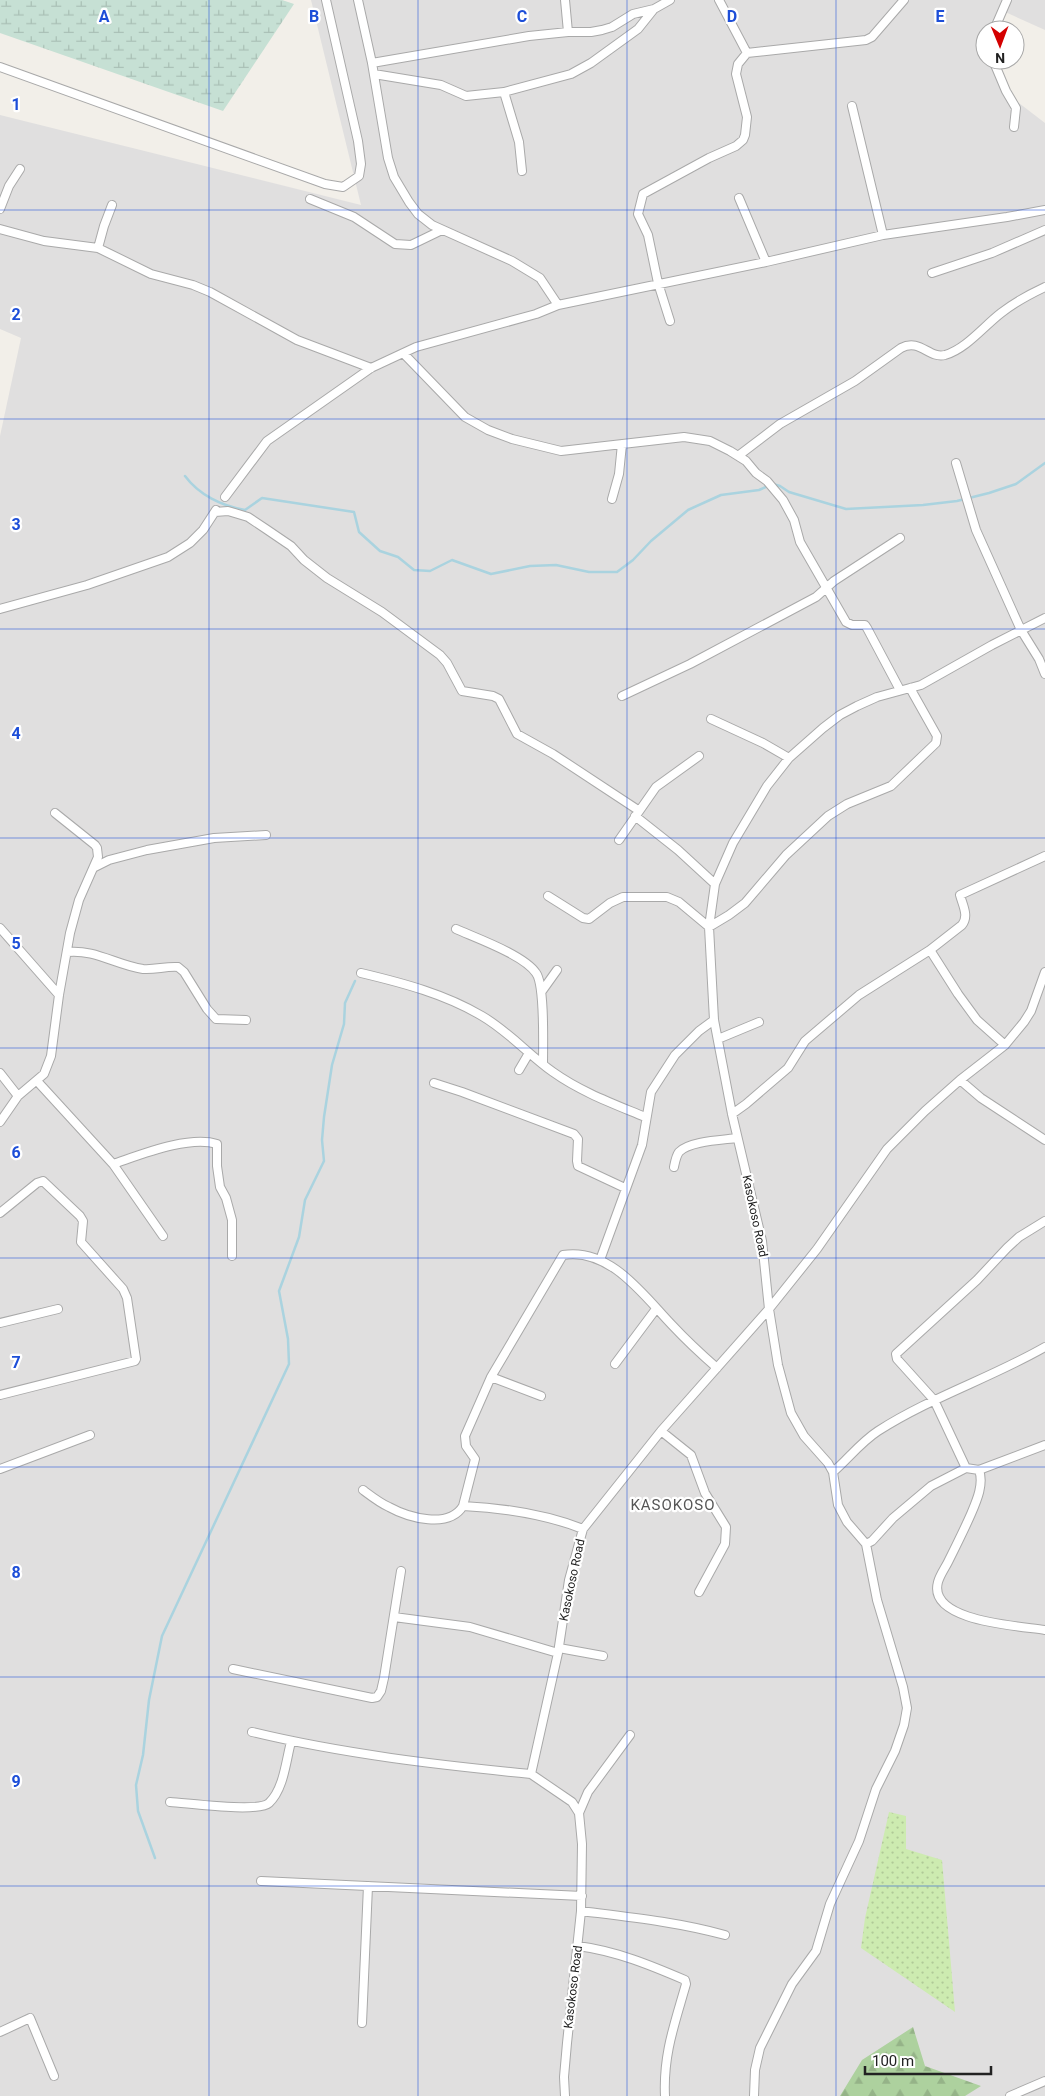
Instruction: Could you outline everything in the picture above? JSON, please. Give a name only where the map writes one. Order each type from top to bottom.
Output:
[{"type":"street","points":[[0,67],[325,184],[343,187],[359,176],[361,164],[358,140],[326,0]]},
{"type":"street","points":[[358,0],[372,63],[388,158],[394,178],[409,202],[418,214],[429,223],[512,261],[540,278],[558,305]]},
{"type":"street","points":[[565,0],[568,32]]},
{"type":"street","points":[[372,63],[529,36],[602,30],[612,27],[633,14],[670,0]]},
{"type":"street","points":[[719,0],[747,53]]},
{"type":"street","points":[[670,322],[658,283],[648,235],[638,214],[641,198],[646,192],[709,158],[736,146],[743,140],[746,135],[747,117],[736,74],[738,64],[747,53],[866,40],[872,37],[904,0]]},
{"type":"street","points":[[998,20],[1007,0]]},
{"type":"street","points":[[374,74],[441,85],[466,96],[504,92],[571,74],[591,64],[638,29],[655,5]]},
{"type":"street","points":[[997,70],[1016,108],[1014,127]]},
{"type":"street","points":[[504,92],[519,142],[522,171]]},
{"type":"street","points":[[852,106],[883,235]]},
{"type":"street","points":[[0,209],[9,186],[20,169]]},
{"type":"street","points":[[739,198],[766,262]]},
{"type":"street","points":[[310,199],[354,217],[395,244],[411,245],[442,230]]},
{"type":"street","points":[[98,248],[112,204]]},
{"type":"street","points":[[225,497],[267,441],[371,368],[416,347],[536,314],[558,305],[658,283],[766,262],[883,235],[1045,210]]},
{"type":"street","points":[[428,236],[429,223]]},
{"type":"street","points":[[0,229],[44,241],[98,248],[150,274],[193,285],[210,292],[297,340],[371,368]]},
{"type":"street","points":[[932,273],[992,253],[1045,230]]},
{"type":"street","points":[[738,456],[780,424],[855,381],[901,348],[914,345],[938,355],[945,354],[964,344],[1027,295],[1045,287]]},
{"type":"street","points":[[404,354],[465,417],[488,430],[519,441],[561,452],[684,437],[698,438],[719,445],[738,456],[770,484],[788,507],[800,542],[846,622],[852,625],[865,625],[900,690]]},
{"type":"street","points":[[612,499],[619,474],[622,444]]},
{"type":"street","points":[[956,463],[976,530],[1021,630],[1039,659],[1045,674]]},
{"type":"street","points":[[0,609],[79,588],[168,557],[190,543],[203,530],[216,511],[228,511],[248,517],[280,538],[327,578],[382,612],[440,655],[447,663],[462,691],[493,696],[498,699],[517,734],[553,754],[637,813],[715,884]]},
{"type":"street","points":[[622,696],[690,664],[816,597],[834,580],[900,538]]},
{"type":"street","name":"Kasokoso Road","points":[[531,1774],[558,1651],[565,1598],[583,1529],[661,1431],[769,1309],[762,1241],[737,1138],[714,1020],[709,927],[715,884],[733,842],[767,786],[789,758],[840,715],[877,697],[921,684],[1045,618]]},
{"type":"street","points":[[548,896],[589,920],[610,903],[623,897],[673,898],[709,927],[729,916],[745,903],[786,855],[828,816],[847,804],[891,786],[936,743],[937,736],[910,688]]},
{"type":"street","points":[[712,719],[757,740],[789,758]]},
{"type":"street","points":[[619,840],[656,787],[699,756]]},
{"type":"street","points":[[0,1122],[18,1096],[44,1074],[51,1056],[59,995],[76,909],[98,857],[97,848],[55,813]]},
{"type":"street","points":[[95,867],[109,860],[147,850],[214,838],[266,835]]},
{"type":"street","points":[[732,1114],[788,1068],[805,1041],[853,1000],[930,950],[962,925],[966,916],[960,895],[1045,856]]},
{"type":"street","points":[[0,928],[59,995]]},
{"type":"street","points":[[456,929],[503,950],[536,972],[542,991],[543,1064]]},
{"type":"street","points":[[930,950],[977,1020],[1005,1045]]},
{"type":"street","points":[[67,952],[87,952],[118,963],[145,969],[178,967],[184,972],[207,1009],[216,1019],[246,1020]]},
{"type":"street","points":[[542,991],[557,970]]},
{"type":"street","points":[[754,2096],[755,2070],[760,2048],[792,1984],[816,1951],[830,1904],[859,1841],[876,1789],[895,1751],[904,1725],[907,1708],[903,1687],[877,1600],[866,1544],[847,1522],[838,1505],[833,1472],[828,1463],[804,1436],[791,1413],[778,1365],[769,1309],[817,1249],[887,1149],[925,1111],[960,1080],[1005,1045],[1032,1011],[1045,972]]},
{"type":"street","points":[[361,973],[412,986],[458,1003],[485,1017],[565,1080],[645,1117]]},
{"type":"street","points":[[600,1260],[642,1145],[645,1117],[651,1092],[675,1055],[699,1031],[714,1020]]},
{"type":"street","points":[[718,1039],[758,1022]]},
{"type":"street","points":[[519,1070],[529,1052]]},
{"type":"street","points":[[0,1072],[18,1096]]},
{"type":"street","points":[[960,1080],[992,1106],[1045,1140]]},
{"type":"street","points":[[37,1081],[113,1164],[162,1236]]},
{"type":"street","points":[[434,1084],[462,1092],[574,1134],[578,1138],[578,1166],[625,1188]]},
{"type":"street","points":[[674,1167],[678,1154],[684,1149],[695,1144],[737,1138]]},
{"type":"street","points":[[113,1164],[184,1144],[208,1142],[217,1144],[217,1166],[220,1187],[226,1198],[232,1220],[232,1256]]},
{"type":"street","points":[[0,1213],[37,1183],[43,1181],[80,1216],[83,1221],[81,1242],[123,1289],[127,1298],[136,1358],[134,1361],[0,1395]]},
{"type":"street","points":[[966,1468],[934,1400],[897,1359],[897,1353],[977,1280],[1006,1248],[1019,1237],[1045,1222]]},
{"type":"street","points":[[363,1490],[389,1508],[426,1519],[453,1517],[463,1506],[475,1459],[466,1446],[464,1439],[491,1377],[561,1257],[574,1254],[600,1260],[619,1271],[717,1368]]},
{"type":"street","points":[[0,1323],[58,1309]]},
{"type":"street","points":[[615,1364],[656,1309]]},
{"type":"street","points":[[833,1472],[872,1435],[934,1400],[1017,1363],[1045,1347]]},
{"type":"street","points":[[491,1377],[541,1396]]},
{"type":"street","points":[[661,1431],[681,1445],[691,1455],[705,1493],[726,1527],[725,1544],[698,1592]]},
{"type":"street","points":[[0,1468],[90,1436]]},
{"type":"street","points":[[866,1544],[879,1534],[893,1518],[922,1492],[966,1468],[979,1470],[1045,1445]]},
{"type":"street","points":[[979,1470],[981,1476],[977,1500],[938,1583],[939,1599],[944,1606],[959,1614],[992,1622],[1045,1630]]},
{"type":"street","points":[[463,1506],[516,1510],[583,1529]]},
{"type":"street","points":[[233,1669],[372,1698],[377,1697],[381,1691],[384,1678],[401,1571]]},
{"type":"street","points":[[394,1617],[470,1626],[558,1651],[603,1656]]},
{"type":"street","points":[[252,1732],[291,1742],[362,1754],[531,1774],[572,1802],[579,1813]]},
{"type":"street","points":[[579,1813],[588,1792],[630,1735]]},
{"type":"street","points":[[170,1802],[244,1808],[260,1808],[267,1805],[280,1785],[291,1742]]},
{"type":"street","name":"Kasokoso Road","points":[[565,2096],[564,2077],[582,1896],[582,1844],[579,1813]]},
{"type":"street","points":[[261,1881],[582,1896]]},
{"type":"street","points":[[362,2024],[368,1886]]},
{"type":"street","points":[[581,1911],[646,1919],[724,1935]]},
{"type":"street","points":[[578,1946],[599,1949],[644,1962],[685,1980],[686,1984],[671,2031],[666,2062],[665,2096]]},
{"type":"street","points":[[0,2032],[30,2018],[54,2076]]},
{"type":"street","points":[[1010,2096],[1045,2081]]},
{"type":"shaded area","points":[[311,0],[1045,0],[1045,30],[1003,11],[999,20],[975,20],[975,70],[998,70],[1011,97],[1045,123],[1045,2096],[0,2096],[0,436],[21,338],[0,329],[0,115],[361,205]]},
{"type":"green space","points":[[0,0],[282,0],[294,4],[223,111],[0,33]]},
{"type":"green space","points":[[889,1812],[906,1816],[906,1849],[942,1860],[955,2012],[861,1948],[865,1918]]},
{"type":"green space","points":[[913,2027],[925,2066],[981,2086],[965,2096],[840,2096],[862,2060]]},
{"type":"waterway","points":[[185,476],[197,489],[212,499],[245,510],[262,498],[354,512],[359,532],[380,551],[398,557],[414,570],[430,571],[452,560],[491,574],[530,566],[556,565],[589,572],[617,572],[688,510],[721,495],[759,490],[773,484],[789,492],[846,509],[923,505],[957,501],[1016,484],[1045,463]]},
{"type":"waterway","points":[[155,1858],[138,1811],[136,1785],[143,1755],[149,1700],[162,1636],[289,1364],[288,1339],[279,1291],[299,1237],[305,1200],[324,1161],[322,1140],[332,1065],[344,1024],[345,1003],[355,981]]},
{"type":"district","name":"KASOKOSO","points":[[673,1505]]}]
